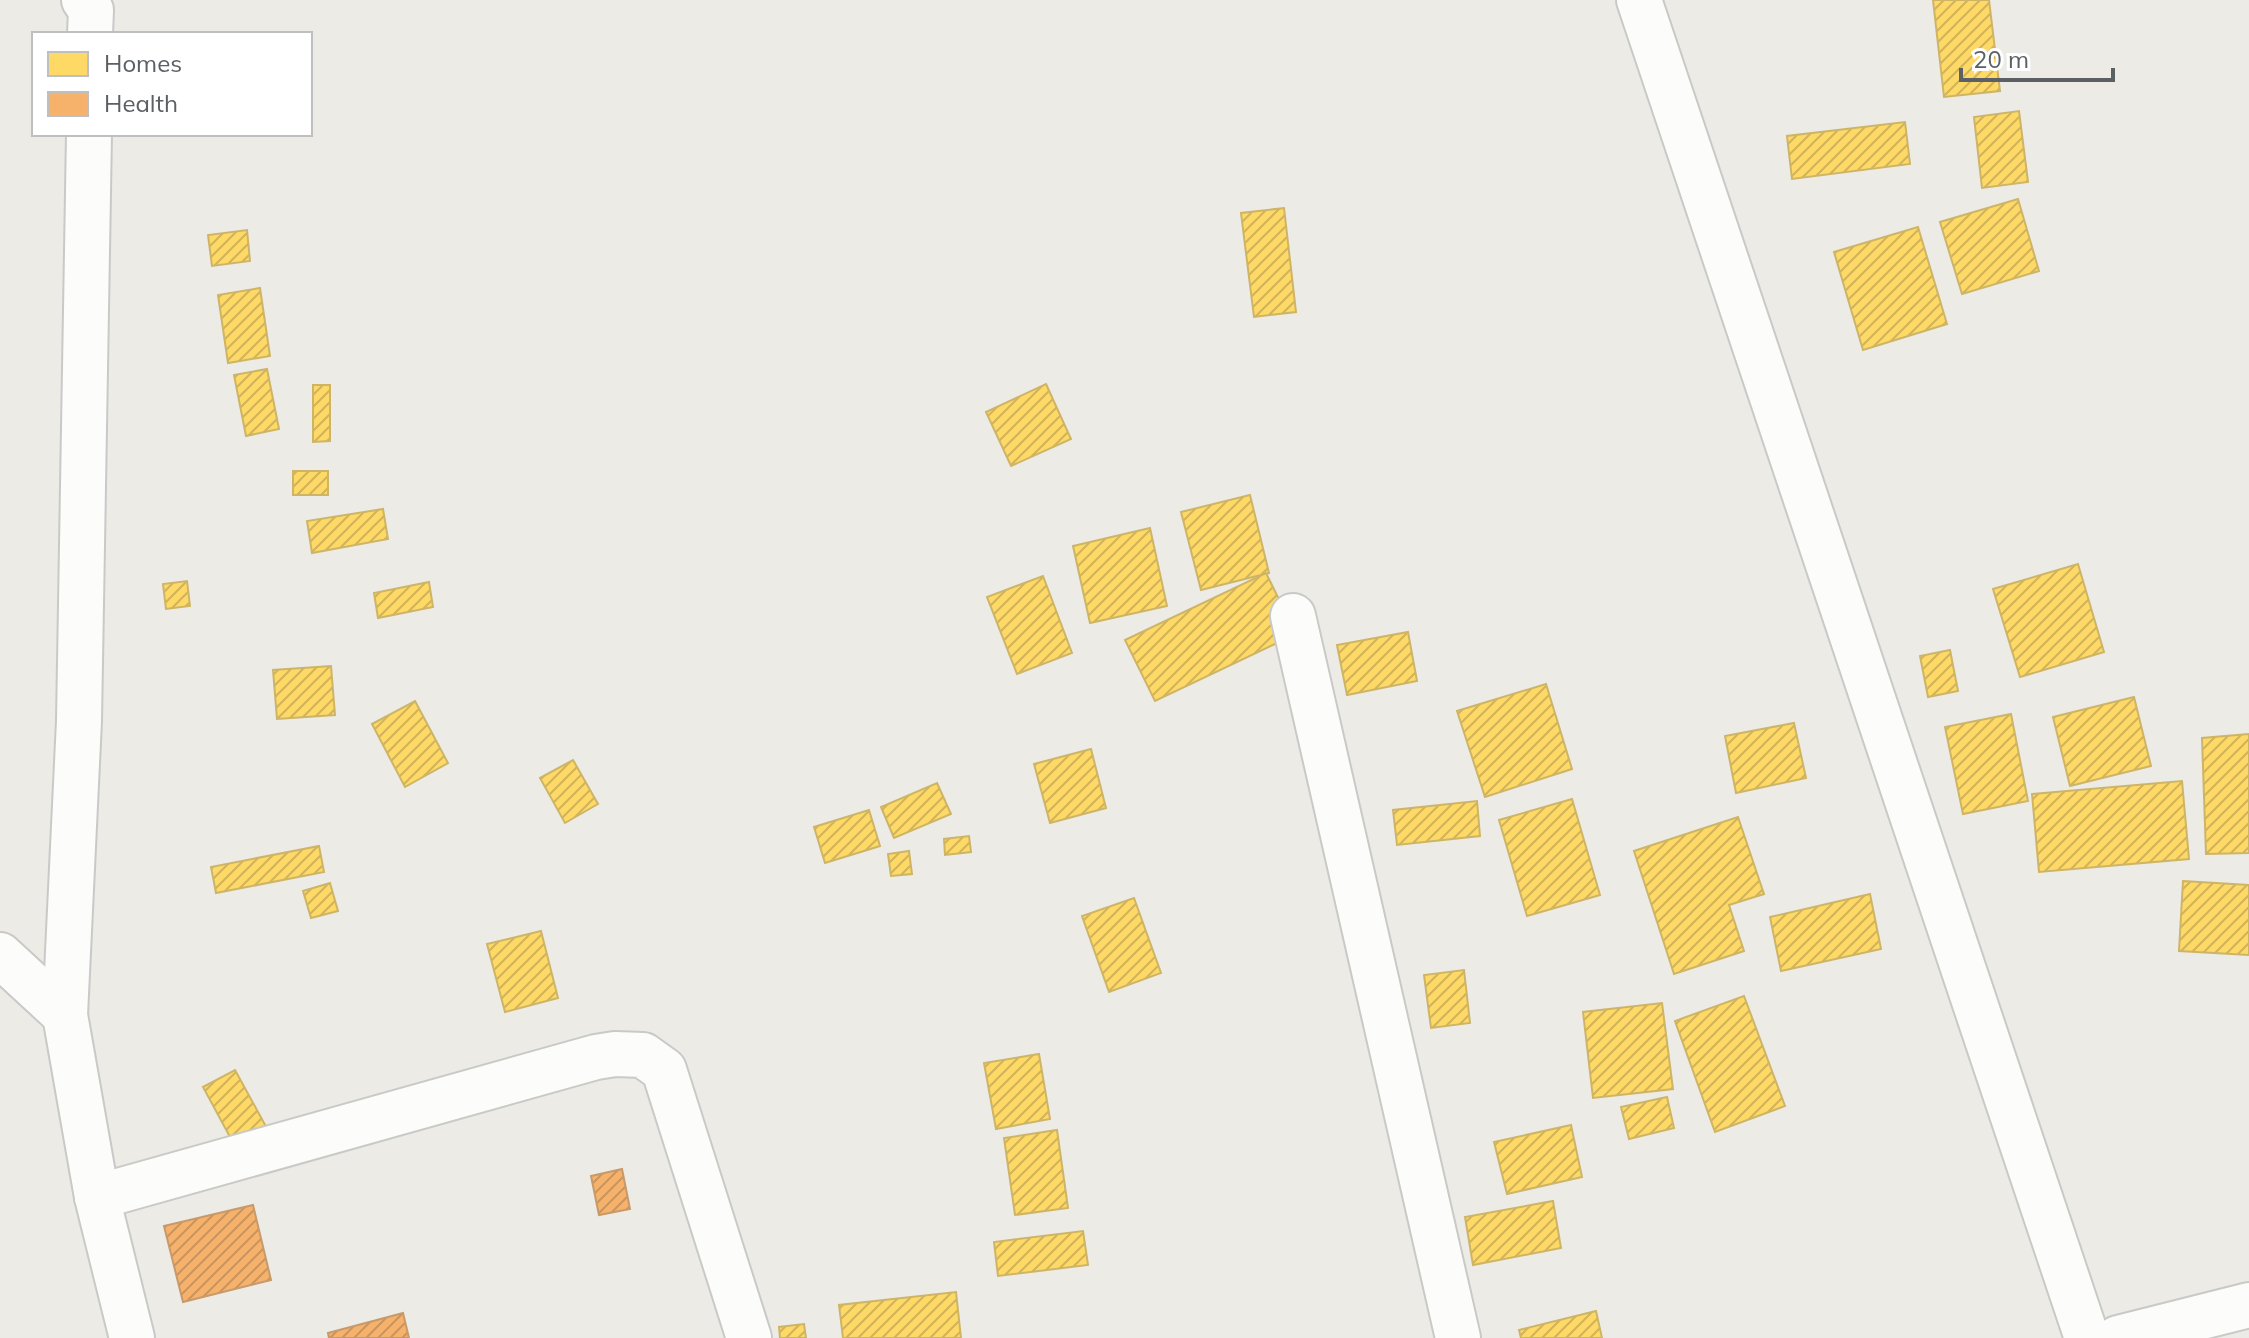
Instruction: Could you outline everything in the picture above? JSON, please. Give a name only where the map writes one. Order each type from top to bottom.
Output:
[{"type":"street","points":[[84,0],[91,10],[90,32]]},
{"type":"street","points":[[1639,0],[2087,1338]]},
{"type":"street","points":[[89,136],[79,721],[65,1015],[97,1197],[132,1338]]},
{"type":"street","points":[[1293,616],[1458,1338]]},
{"type":"street","points":[[0,955],[65,1015]]},
{"type":"street","points":[[97,1197],[596,1057],[643,1055],[664,1070],[749,1338]]},
{"type":"street","points":[[2118,1338],[2249,1305]]},
{"type":"building: Homes","points":[[1933,0],[1989,0],[2000,91],[1944,97]]},
{"type":"building: Homes","points":[[2019,111],[2028,182],[1982,188],[1974,117]]},
{"type":"building: Homes","points":[[1905,122],[1910,164],[1792,179],[1787,136]]},
{"type":"building: Homes","points":[[2018,199],[2039,271],[1962,294],[1940,222]]},
{"type":"building: Homes","points":[[1284,208],[1296,312],[1254,317],[1241,213]]},
{"type":"building: Homes","points":[[1918,227],[1947,324],[1863,350],[1834,252]]},
{"type":"building: Homes","points":[[247,230],[250,261],[212,266],[208,235]]},
{"type":"building: Homes","points":[[260,288],[270,356],[228,363],[218,295]]},
{"type":"building: Homes","points":[[267,369],[279,429],[246,436],[234,375]]},
{"type":"building: Homes","points":[[1046,384],[1071,439],[1011,466],[986,412]]},
{"type":"building: Homes","points":[[313,385],[330,385],[330,441],[313,442]]},
{"type":"building: Homes","points":[[293,471],[328,471],[328,495],[293,495]]},
{"type":"building: Homes","points":[[1250,495],[1269,573],[1201,590],[1181,512]]},
{"type":"building: Homes","points":[[383,509],[388,539],[312,553],[307,521]]},
{"type":"building: Homes","points":[[1150,528],[1167,606],[1090,623],[1073,546]]},
{"type":"building: Homes","points":[[2078,564],[2104,652],[2020,677],[1993,589]]},
{"type":"building: Homes","points":[[1266,573],[1296,634],[1155,701],[1125,640]]},
{"type":"building: Homes","points":[[1043,576],[1072,653],[1017,674],[987,597]]},
{"type":"building: Homes","points":[[187,581],[190,606],[166,609],[163,584]]},
{"type":"building: Homes","points":[[429,582],[433,607],[378,618],[374,593]]},
{"type":"building: Homes","points":[[1408,632],[1417,681],[1347,695],[1337,645]]},
{"type":"building: Homes","points":[[1950,650],[1958,691],[1928,697],[1920,656]]},
{"type":"building: Homes","points":[[331,666],[335,715],[277,719],[273,670]]},
{"type":"building: Homes","points":[[1546,684],[1572,769],[1485,797],[1457,711]]},
{"type":"building: Homes","points":[[2134,697],[2151,766],[2070,786],[2053,717]]},
{"type":"building: Homes","points":[[415,701],[448,763],[405,787],[372,724]]},
{"type":"building: Homes","points":[[2011,714],[2028,801],[1963,814],[1945,727]]},
{"type":"building: Homes","points":[[1794,723],[1806,778],[1736,793],[1725,736]]},
{"type":"building: Homes","points":[[2249,734],[2249,853],[2206,854],[2202,738]]},
{"type":"building: Homes","points":[[1091,749],[1106,808],[1050,823],[1034,764]]},
{"type":"building: Homes","points":[[573,760],[598,804],[565,823],[540,778]]},
{"type":"building: Homes","points":[[2182,781],[2189,859],[2039,872],[2032,794]]},
{"type":"building: Homes","points":[[937,783],[951,814],[894,838],[881,807]]},
{"type":"building: Homes","points":[[1572,799],[1600,895],[1527,916],[1499,820]]},
{"type":"building: Homes","points":[[1477,801],[1480,836],[1397,845],[1393,810]]},
{"type":"building: Homes","points":[[869,810],[880,846],[825,863],[814,827]]},
{"type":"building: Homes","points":[[1738,817],[1764,894],[1729,905],[1744,951],[1674,974],[1634,851]]},
{"type":"building: Homes","points":[[969,836],[971,852],[945,855],[944,839]]},
{"type":"building: Homes","points":[[319,846],[324,872],[216,893],[211,867]]},
{"type":"building: Homes","points":[[909,851],[912,874],[891,876],[888,854]]},
{"type":"building: Homes","points":[[2183,881],[2249,885],[2249,955],[2179,951]]},
{"type":"building: Homes","points":[[330,883],[338,911],[311,918],[303,891]]},
{"type":"building: Homes","points":[[1870,894],[1881,949],[1781,971],[1770,917]]},
{"type":"building: Homes","points":[[1134,898],[1161,973],[1109,992],[1082,916]]},
{"type":"building: Homes","points":[[541,931],[558,998],[505,1012],[487,944]]},
{"type":"building: Homes","points":[[1464,970],[1470,1023],[1431,1028],[1424,975]]},
{"type":"building: Homes","points":[[1744,996],[1785,1106],[1715,1132],[1675,1021]]},
{"type":"building: Homes","points":[[1662,1003],[1673,1089],[1593,1098],[1583,1012]]},
{"type":"building: Homes","points":[[1039,1054],[1050,1119],[996,1129],[984,1063]]},
{"type":"building: Homes","points":[[235,1070],[269,1132],[237,1150],[203,1087]]},
{"type":"building: Homes","points":[[1667,1097],[1674,1128],[1629,1139],[1621,1107]]},
{"type":"building: Homes","points":[[1571,1125],[1582,1177],[1507,1194],[1494,1142]]},
{"type":"building: Homes","points":[[1057,1130],[1068,1208],[1015,1215],[1004,1138]]},
{"type":"building: Homes","points":[[1553,1201],[1561,1248],[1473,1265],[1465,1217]]},
{"type":"building: Homes","points":[[1083,1231],[1088,1265],[998,1276],[994,1242]]},
{"type":"building: Homes","points":[[956,1292],[961,1338],[843,1338],[839,1305]]},
{"type":"building: Homes","points":[[1596,1311],[1602,1338],[1521,1338],[1519,1330]]},
{"type":"building: Homes","points":[[804,1324],[806,1338],[780,1338],[779,1327]]},
{"type":"building: Health","points":[[622,1169],[630,1209],[599,1215],[591,1176]]},
{"type":"building: Health","points":[[253,1205],[271,1280],[183,1302],[164,1226]]},
{"type":"building: Health","points":[[403,1313],[409,1338],[329,1338],[328,1333]]}]
